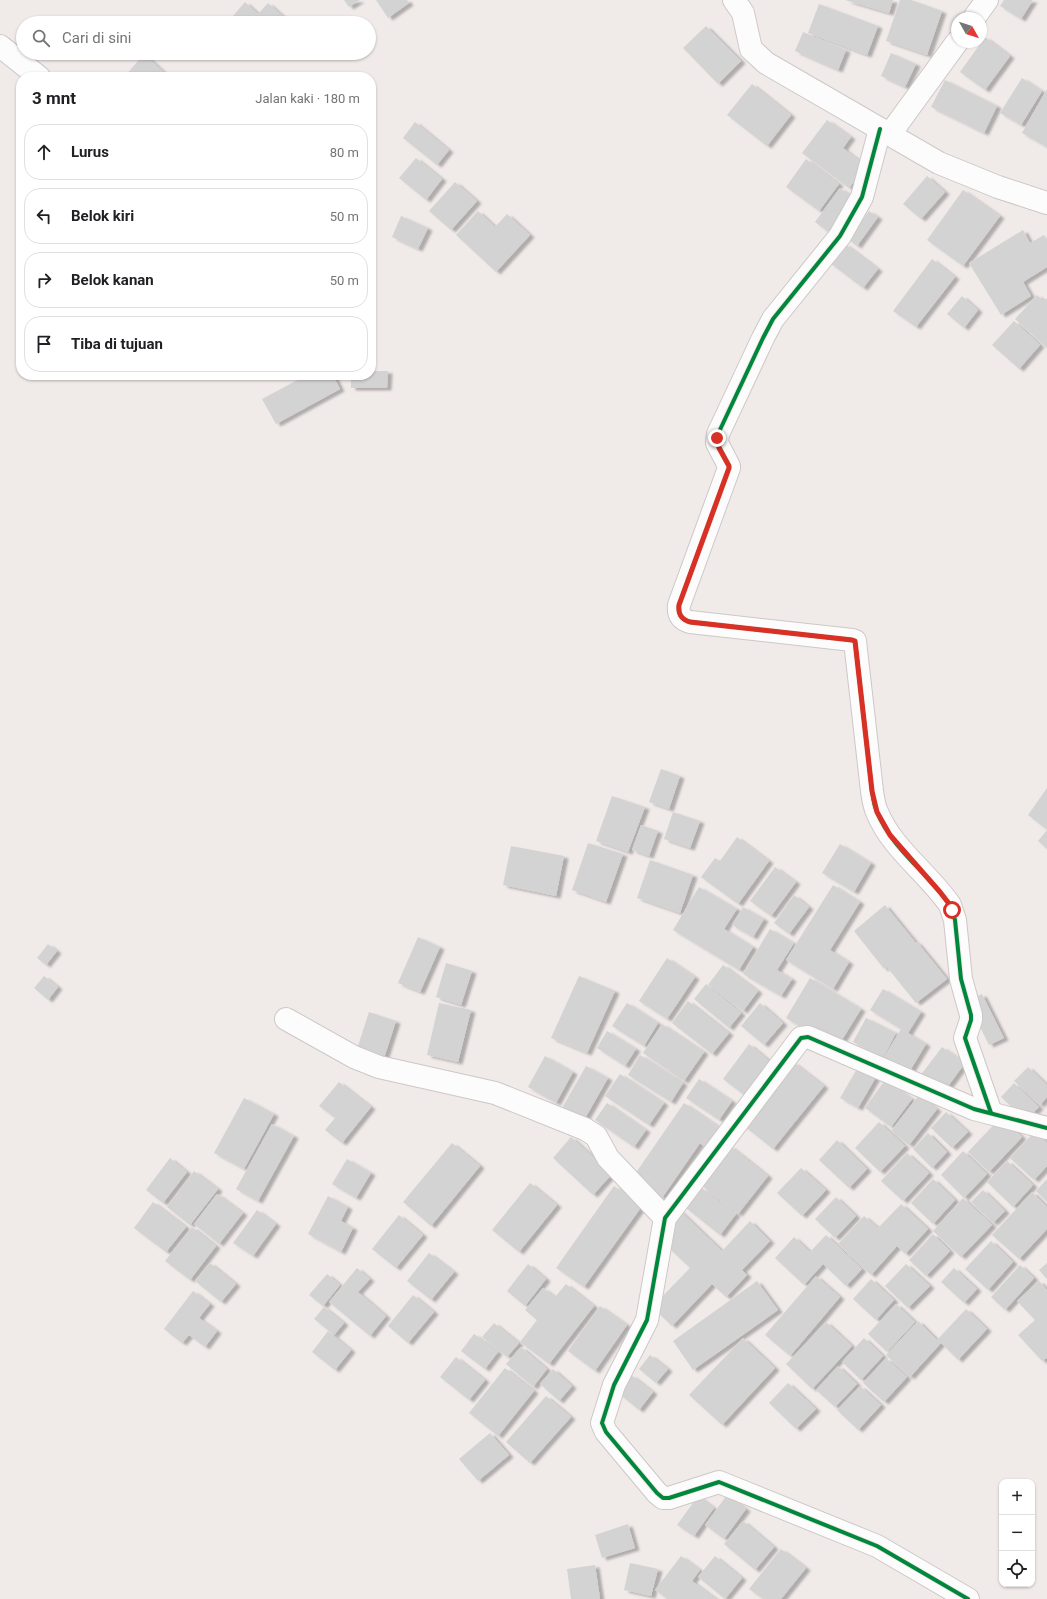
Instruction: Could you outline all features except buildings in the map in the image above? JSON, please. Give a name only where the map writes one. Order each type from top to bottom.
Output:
[{"type":"street","points":[[734,0],[743,13],[751,49],[760,59],[939,163],[1047,203]]},
{"type":"street","points":[[978,12],[987,0]]},
{"type":"street","points":[[0,46],[16,59]]},
{"type":"street","points":[[952,48],[885,132],[862,197],[840,236],[778,312],[771,323],[718,434],[717,443],[729,468],[678,611],[683,619],[690,622],[855,641],[872,791],[877,812],[890,835],[950,905],[955,920],[961,980],[971,1018],[965,1038],[991,1113]]},
{"type":"street","points":[[18,60],[33,72]]},
{"type":"street","points":[[286,1018],[365,1062],[380,1067],[495,1093],[585,1128],[596,1136],[608,1158],[665,1218]]},
{"type":"street","points":[[968,1599],[877,1546],[719,1482],[674,1497],[663,1498],[656,1493],[606,1432],[602,1423],[614,1385],[647,1320],[665,1218],[793,1047],[804,1037],[808,1037],[974,1109],[1047,1128]]},
{"type":"cycle path","points":[[880,129],[862,197],[840,236],[773,319],[718,434],[717,443],[729,468],[679,605],[679,611],[680,616],[690,622],[855,641],[875,807],[892,838],[950,905],[955,920],[961,979],[971,1015],[971,1020],[965,1038],[991,1113]]},
{"type":"cycle path","points":[[968,1599],[877,1546],[719,1482],[669,1498],[663,1498],[657,1493],[606,1432],[602,1423],[614,1385],[647,1320],[665,1218],[801,1038],[808,1037],[974,1109],[1047,1128]]},
{"type":"route","points":[[717,438],[719,448],[729,468],[679,605],[678,613],[683,619],[690,622],[855,641],[857,646],[872,791],[877,812],[890,835],[940,892],[952,910]]}]
